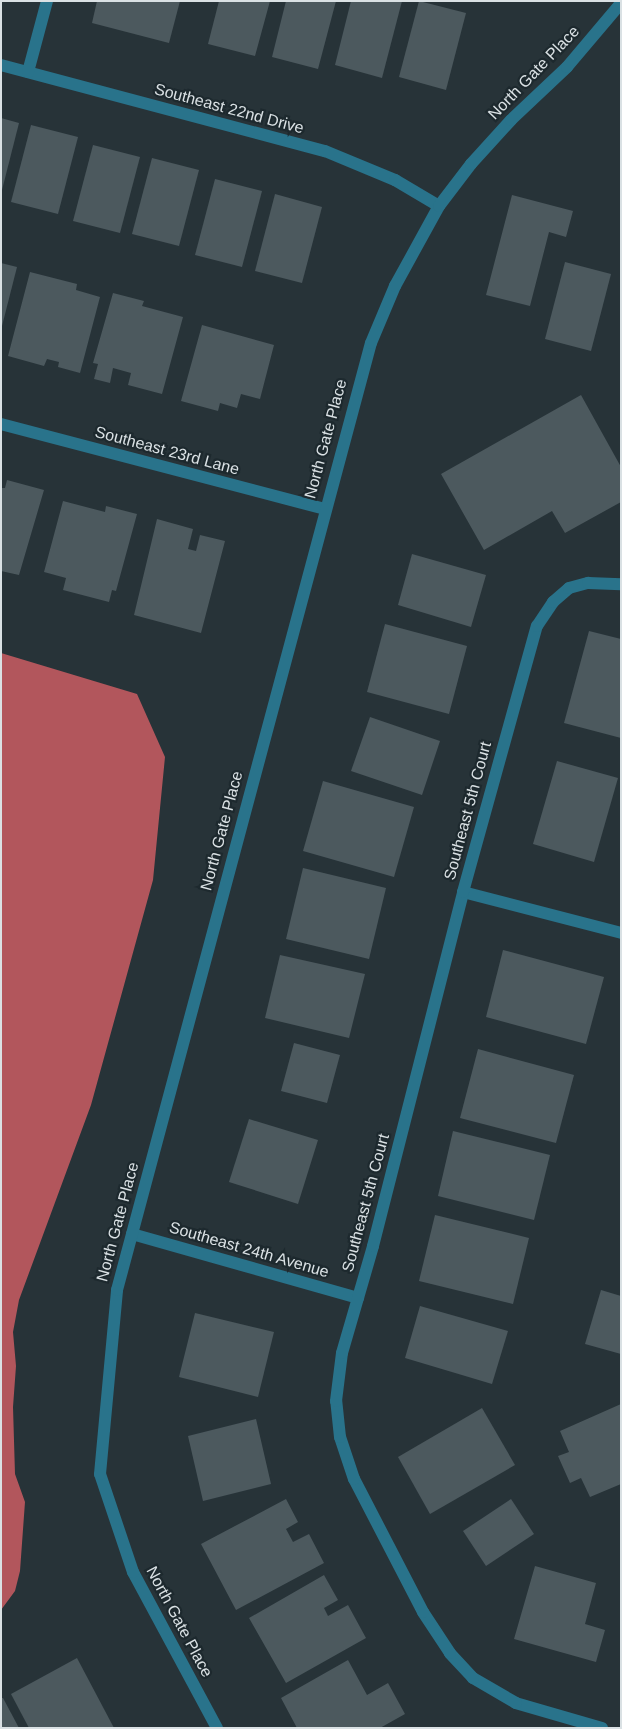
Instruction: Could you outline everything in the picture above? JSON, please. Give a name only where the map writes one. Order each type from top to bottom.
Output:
[{"type":"street","points":[[28,72],[47,1]]},
{"type":"street","name":"North Gate Place","points":[[217,1728],[133,1572],[100,1474],[117,1290],[371,343],[396,286],[439,206],[471,164],[511,120],[567,67],[619,8]]},
{"type":"street","name":"Southeast 22nd Drive","points":[[1,65],[325,151],[395,180],[439,206]]},
{"type":"street","name":"Southeast 23rd Lane","points":[[1,424],[325,509]]},
{"type":"street","name":"Southeast 5th Court","points":[[602,1728],[534,1710],[485,1687],[460,1665],[430,1626],[354,1479],[340,1436],[337,1386],[463,892],[537,626],[553,602],[569,588],[588,583],[621,584]]},
{"type":"street","points":[[463,892],[621,934]]},
{"type":"street","name":"Southeast 24th Avenue","points":[[132,1234],[358,1298]]},
{"type":"shaded area","points":[[1,653],[137,694],[165,757],[153,880],[91,1105],[19,1300],[13,1332],[16,1366],[13,1407],[15,1474],[25,1502],[20,1571],[15,1591],[1,1610]]},
{"type":"building","points":[[97,1],[180,1],[169,43],[92,23]]},
{"type":"building","points":[[219,1],[270,1],[255,56],[208,44]]},
{"type":"building","points":[[286,1],[336,1],[318,69],[272,57]]},
{"type":"building","points":[[351,1],[402,1],[382,78],[335,65]]},
{"type":"building","points":[[419,1],[466,13],[446,90],[399,77]]},
{"type":"building","points":[[1,118],[19,123],[2,190],[1,189]]},
{"type":"building","points":[[31,125],[78,137],[58,214],[11,202]]},
{"type":"building","points":[[93,145],[140,157],[120,233],[73,221]]},
{"type":"building","points":[[152,158],[199,170],[179,246],[132,234]]},
{"type":"building","points":[[215,179],[262,191],[242,267],[195,255]]},
{"type":"building","points":[[275,194],[322,207],[302,283],[255,271]]},
{"type":"building","points":[[512,195],[573,211],[566,237],[549,232],[530,306],[486,295]]},
{"type":"building","points":[[565,262],[611,274],[591,351],[545,339]]},
{"type":"building","points":[[1,263],[17,267],[2,326],[1,326]]},
{"type":"building","points":[[30,272],[77,284],[76,290],[100,297],[80,373],[58,367],[59,362],[47,359],[44,366],[8,356]]},
{"type":"building","points":[[113,293],[144,301],[142,306],[183,317],[162,394],[128,385],[131,373],[113,368],[110,383],[94,379],[98,364],[93,363]]},
{"type":"building","points":[[202,325],[274,345],[260,399],[241,394],[237,408],[220,403],[218,411],[181,401]]},
{"type":"building","points":[[581,395],[621,467],[621,502],[565,533],[552,511],[484,550],[441,474]]},
{"type":"building","points":[[7,480],[44,490],[19,575],[1,571],[1,488],[5,488]]},
{"type":"building","points":[[63,501],[105,512],[106,506],[137,514],[116,591],[112,590],[109,602],[63,590],[66,578],[44,572]]},
{"type":"building","points":[[157,519],[193,529],[188,549],[196,551],[200,535],[225,541],[201,633],[134,615]]},
{"type":"building","points":[[412,554],[486,575],[471,627],[398,605]]},
{"type":"building","points":[[385,624],[467,646],[449,714],[367,692]]},
{"type":"building","points":[[589,631],[621,639],[621,738],[564,723]]},
{"type":"building","points":[[370,717],[440,741],[422,795],[351,771]]},
{"type":"building","points":[[557,761],[618,778],[594,862],[533,844]]},
{"type":"building","points":[[323,781],[414,807],[394,877],[303,851]]},
{"type":"building","points":[[303,868],[386,888],[369,959],[286,939]]},
{"type":"building","points":[[503,950],[604,977],[586,1044],[486,1017]]},
{"type":"building","points":[[280,955],[365,974],[349,1038],[265,1018]]},
{"type":"building","points":[[294,1043],[340,1055],[327,1103],[281,1091]]},
{"type":"building","points":[[478,1049],[574,1075],[556,1143],[460,1118]]},
{"type":"building","points":[[249,1119],[318,1140],[298,1204],[229,1182]]},
{"type":"building","points":[[453,1131],[550,1155],[534,1220],[438,1196]]},
{"type":"building","points":[[435,1215],[529,1238],[513,1304],[419,1281]]},
{"type":"building","points":[[601,1290],[621,1296],[621,1354],[585,1344]]},
{"type":"building","points":[[420,1306],[508,1331],[492,1384],[405,1358]]},
{"type":"building","points":[[195,1313],[274,1332],[258,1397],[179,1377]]},
{"type":"building","points":[[621,1404],[621,1484],[590,1497],[581,1478],[570,1483],[558,1456],[569,1452],[560,1431]]},
{"type":"building","points":[[482,1408],[515,1465],[430,1514],[398,1457]]},
{"type":"building","points":[[256,1419],[271,1484],[203,1501],[188,1436]]},
{"type":"building","points":[[286,1499],[298,1522],[286,1529],[293,1542],[309,1534],[324,1563],[236,1610],[201,1544]]},
{"type":"building","points":[[511,1499],[534,1534],[486,1566],[463,1531]]},
{"type":"building","points":[[535,1566],[596,1583],[585,1624],[605,1630],[596,1662],[514,1639]]},
{"type":"building","points":[[324,1575],[338,1600],[324,1608],[328,1616],[348,1605],[366,1638],[286,1683],[249,1618]]},
{"type":"building","points":[[77,1658],[114,1728],[29,1728],[11,1694]]},
{"type":"building","points":[[348,1660],[367,1695],[388,1683],[405,1714],[380,1728],[297,1728],[281,1698]]},
{"type":"building","points":[[1,1698],[3,1698],[19,1728],[1,1728]]}]
